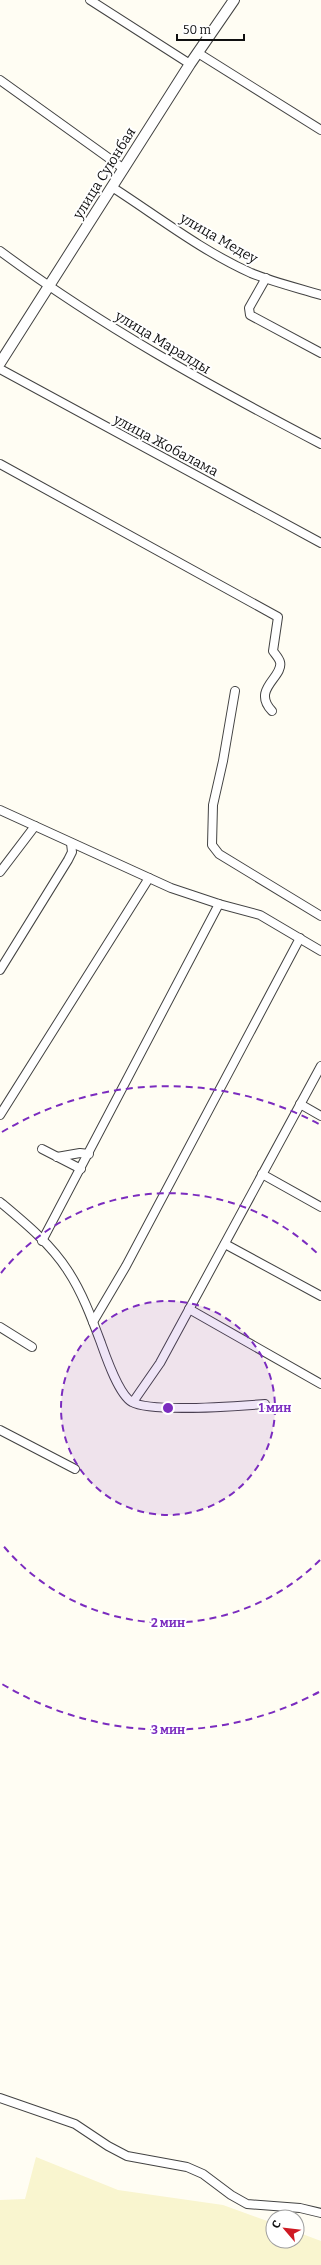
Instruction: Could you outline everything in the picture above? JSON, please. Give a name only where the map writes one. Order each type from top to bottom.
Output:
[{"type":"street","points":[[90,0],[190,64]]},
{"type":"street","name":"улица Суюнбая","points":[[0,363],[190,64],[234,0]]},
{"type":"street","points":[[198,53],[321,130]]},
{"type":"street","points":[[0,80],[124,169]]},
{"type":"street","name":"улица Медеу","points":[[112,187],[215,254],[252,273],[321,294]]},
{"type":"street","name":"улица Маралды","points":[[0,251],[48,287],[162,359],[321,444]]},
{"type":"street","points":[[266,278],[249,308],[250,315],[321,353]]},
{"type":"street","name":"улица Жобалама","points":[[0,369],[321,543]]},
{"type":"street","points":[[0,464],[278,617],[273,650],[280,662],[280,667],[266,690],[265,697],[266,704],[272,710]]},
{"type":"street","points":[[235,691],[214,805],[212,845],[219,854],[321,916]]},
{"type":"street","points":[[0,810],[171,888],[219,904],[260,915],[321,951]]},
{"type":"street","points":[[0,872],[35,826]]},
{"type":"street","points":[[0,970],[68,860],[72,852],[71,843]]},
{"type":"street","points":[[0,1115],[149,878]]},
{"type":"street","points":[[42,1241],[219,904]]},
{"type":"street","points":[[93,1322],[126,1266],[300,938]]},
{"type":"street","points":[[133,1402],[160,1363],[321,1066]]},
{"type":"street","points":[[300,1104],[321,1116]]},
{"type":"street","points":[[42,1148],[81,1169]]},
{"type":"street","points":[[57,1157],[80,1153],[89,1154]]},
{"type":"street","points":[[262,1174],[321,1207]]},
{"type":"street","points":[[0,1202],[42,1241],[69,1272],[93,1322],[114,1375],[125,1394],[133,1402],[155,1406],[205,1407],[265,1404]]},
{"type":"street","points":[[225,1244],[321,1296]]},
{"type":"street","points":[[189,1309],[321,1384]]},
{"type":"street","points":[[0,1327],[32,1347]]},
{"type":"street","points":[[0,1430],[75,1469]]},
{"type":"street","points":[[0,2098],[75,2124],[108,2146],[127,2156],[187,2167],[203,2174],[231,2195],[248,2204],[300,2208],[321,2212]]},
{"type":"shaded area","points":[[36,2157],[118,2190],[223,2205],[265,2220],[265,2249],[305,2249],[305,2235],[321,2241],[321,2265],[0,2265],[0,2200],[25,2199]]}]
